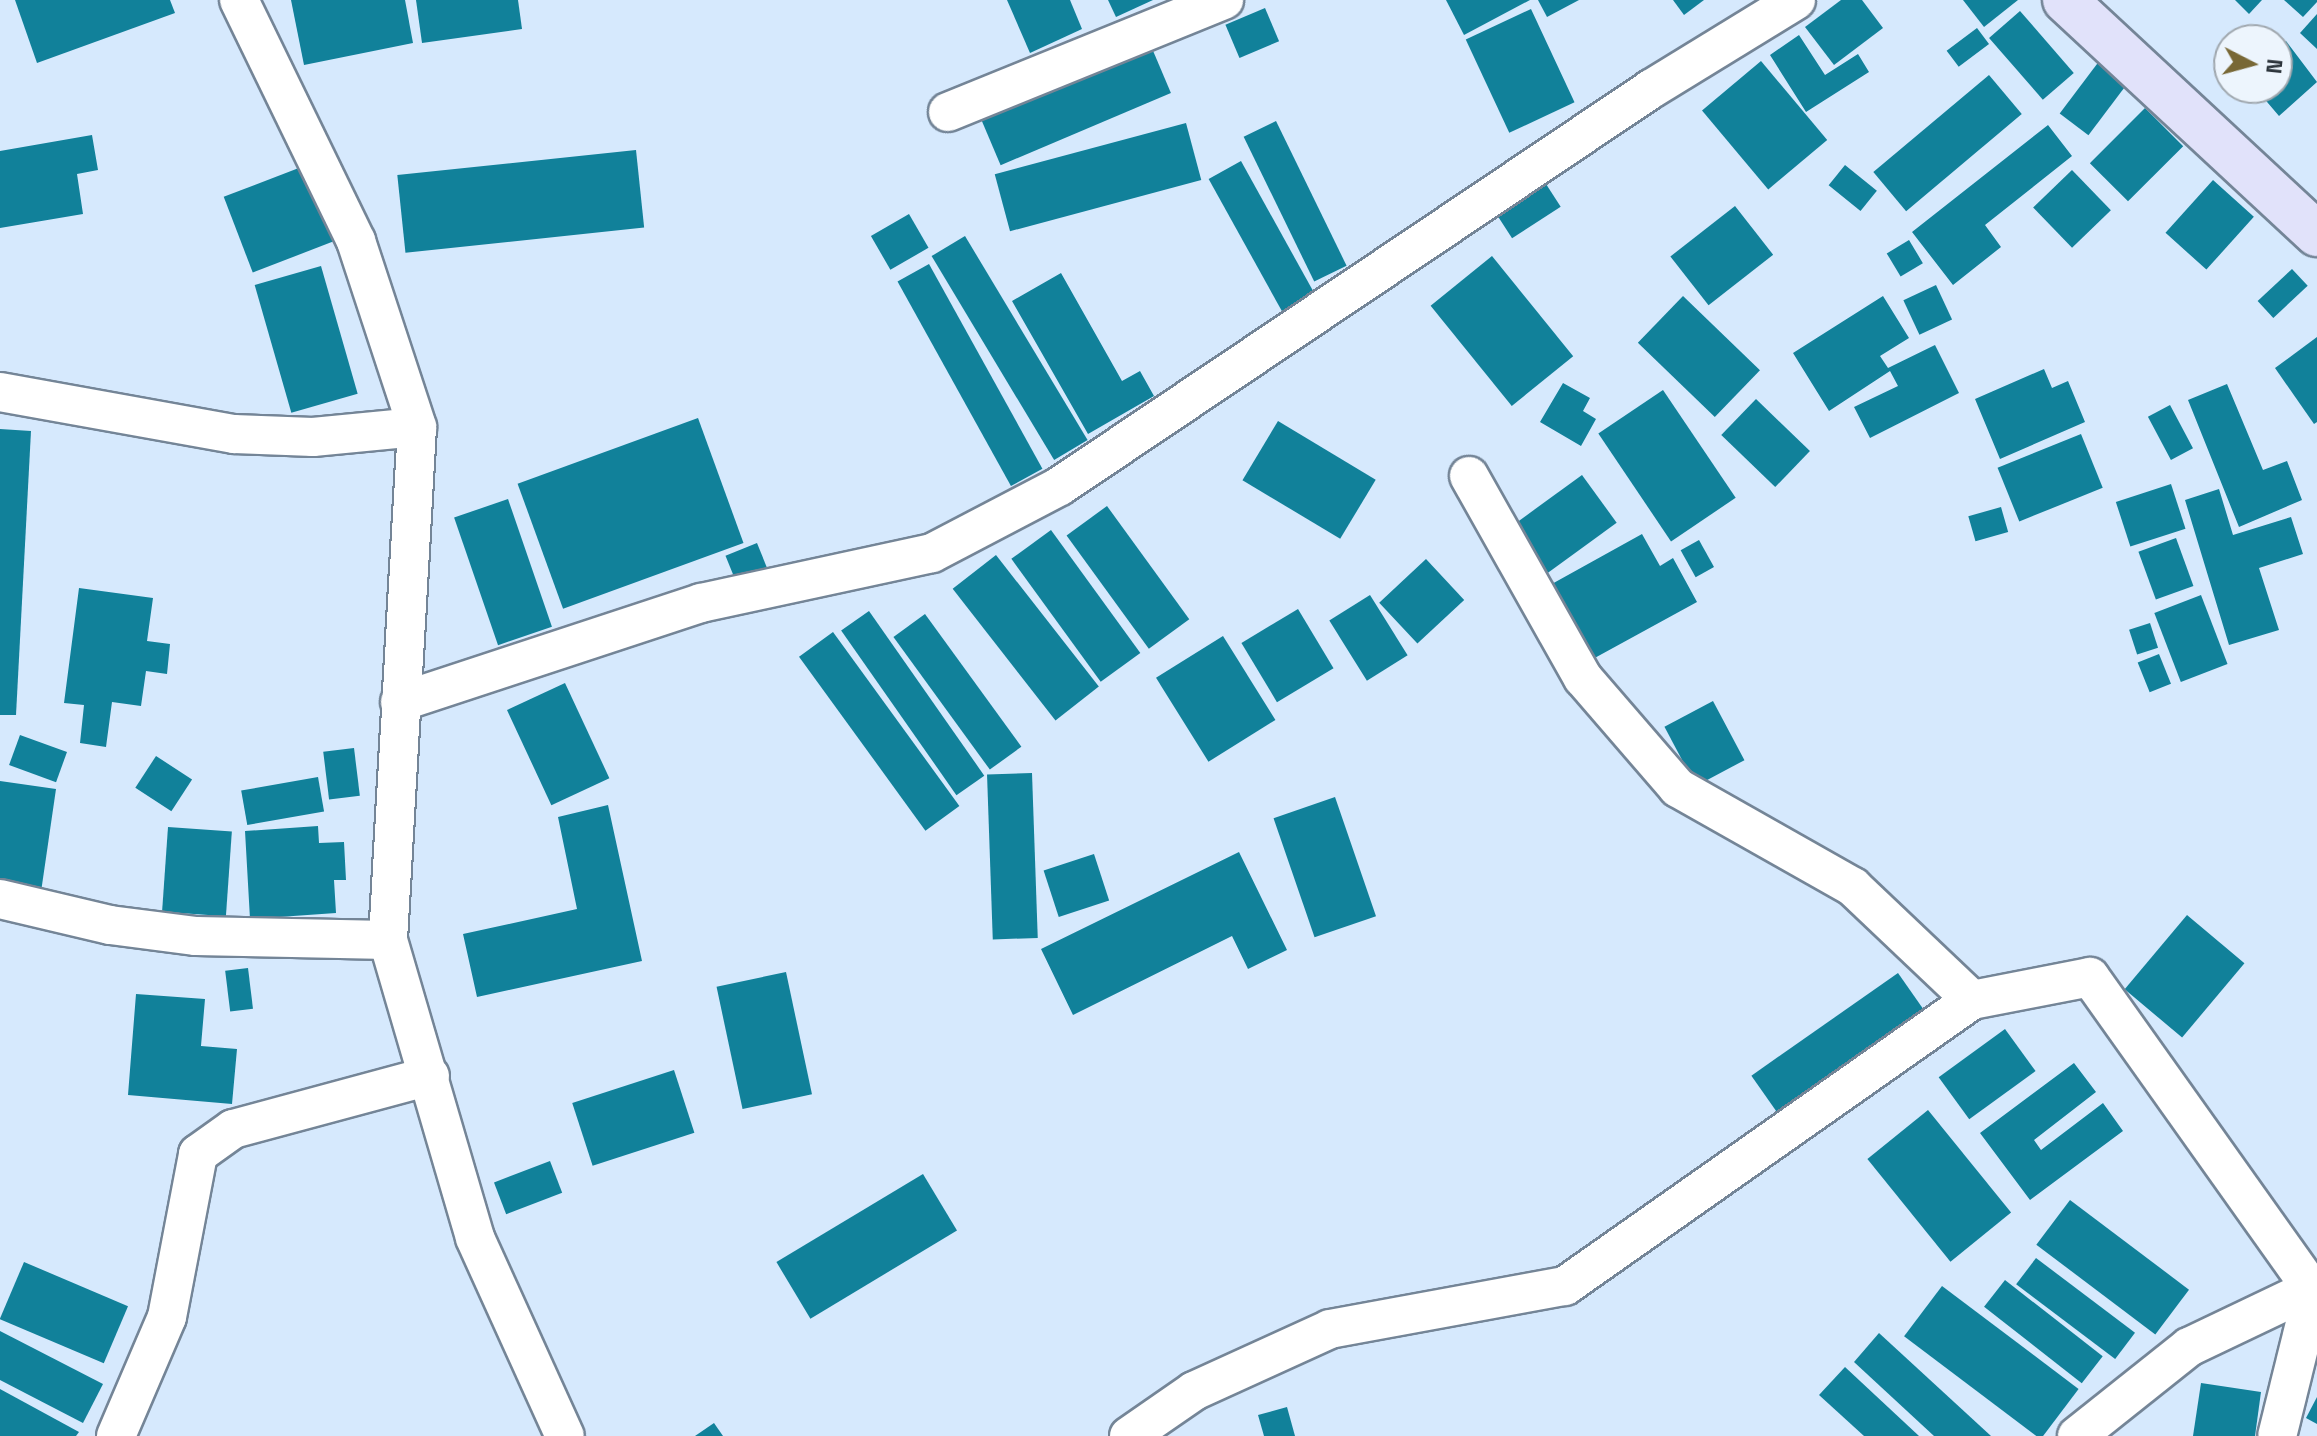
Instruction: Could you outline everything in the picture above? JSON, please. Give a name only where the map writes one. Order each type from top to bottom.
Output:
[{"type":"street","points":[[239,0],[356,241],[417,427],[388,940],[475,1238],[565,1436]]},
{"type":"street","points":[[948,112],[1224,0]]},
{"type":"street","points":[[400,702],[701,603],[932,553],[1060,486],[1651,89],[1796,0]]},
{"type":"street","points":[[2065,0],[2317,234]]},
{"type":"street","points":[[0,392],[234,434],[313,437],[417,427]]},
{"type":"street","points":[[1469,476],[1583,678],[1678,788],[1853,887],[1972,1000]]},
{"type":"street","points":[[0,899],[110,925],[196,936],[388,940]]},
{"type":"street","points":[[1129,1436],[1194,1391],[1330,1329],[1565,1286],[1972,1000],[2090,977],[2315,1288]]},
{"type":"street","points":[[116,1436],[167,1317],[198,1154],[233,1129],[430,1076]]},
{"type":"street","points":[[2077,1436],[2189,1347],[2315,1288]]},
{"type":"street","points":[[2277,1436],[2315,1288]]},
{"type":"building","points":[[15,0],[170,0],[175,13],[37,63]]},
{"type":"building","points":[[291,0],[405,0],[413,43],[304,65]]},
{"type":"building","points":[[416,0],[518,0],[522,29],[422,43]]},
{"type":"building","points":[[1007,0],[1070,0],[1082,29],[1030,53]]},
{"type":"building","points":[[1108,0],[1153,0],[1116,17]]},
{"type":"building","points":[[1446,0],[1530,0],[1464,35]]},
{"type":"building","points":[[1538,0],[1579,0],[1547,17]]},
{"type":"building","points":[[1673,0],[1704,0],[1684,15]]},
{"type":"building","points":[[1841,0],[1862,0],[1883,28],[1834,65],[1805,27]]},
{"type":"building","points":[[1963,0],[2018,0],[1984,27]]},
{"type":"building","points":[[2235,0],[2262,0],[2249,14]]},
{"type":"building","points":[[2284,0],[2317,0],[2317,2],[2303,17]]},
{"type":"building","points":[[1265,8],[1279,41],[1239,58],[1225,25]]},
{"type":"building","points":[[1531,9],[1575,102],[1509,133],[1466,39]]},
{"type":"building","points":[[2020,11],[2074,73],[2043,100],[1989,38]]},
{"type":"building","points":[[2317,14],[2317,49],[2300,33]]},
{"type":"building","points":[[1977,28],[1989,44],[1959,67],[1947,51]]},
{"type":"building","points":[[1799,35],[1825,75],[1858,54],[1869,72],[1806,112],[1770,55]]},
{"type":"building","points":[[1151,46],[1171,93],[1001,165],[981,118]]},
{"type":"building","points":[[2293,50],[2317,82],[2293,103]]},
{"type":"building","points":[[2100,60],[2129,82],[2088,135],[2060,114]]},
{"type":"building","points":[[1761,61],[1827,140],[1768,189],[1702,110]]},
{"type":"building","points":[[1989,75],[2022,114],[1906,211],[1873,172]]},
{"type":"building","points":[[2269,104],[2292,104],[2279,116]]},
{"type":"building","points":[[2145,108],[2183,146],[2128,201],[2090,163]]},
{"type":"building","points":[[1276,121],[1347,266],[1314,281],[1244,137]]},
{"type":"building","points":[[1186,123],[1201,180],[1010,231],[995,174]]},
{"type":"building","points":[[2048,125],[2072,156],[1985,225],[2001,247],[1953,285],[1912,232]]},
{"type":"building","points":[[92,135],[98,170],[77,174],[83,214],[0,228],[0,151]]},
{"type":"building","points":[[636,150],[644,228],[405,253],[397,175]]},
{"type":"building","points":[[1241,161],[1314,293],[1282,311],[1209,179]]},
{"type":"building","points":[[1845,165],[1877,191],[1861,211],[1829,185]]},
{"type":"building","points":[[304,166],[333,242],[253,272],[224,197]]},
{"type":"building","points":[[2072,170],[2111,210],[2072,248],[2033,208]]},
{"type":"building","points":[[2213,180],[2254,217],[2206,270],[2165,233]]},
{"type":"building","points":[[1546,184],[1561,207],[1512,238],[1497,216]]},
{"type":"building","points":[[1735,206],[1773,255],[1709,305],[1670,256]]},
{"type":"building","points":[[909,214],[928,248],[890,270],[871,236]]},
{"type":"building","points":[[965,236],[1088,440],[1054,460],[932,256]]},
{"type":"building","points":[[1909,240],[1923,263],[1901,277],[1887,253]]},
{"type":"building","points":[[1492,256],[1573,356],[1512,406],[1431,306]]},
{"type":"building","points":[[929,264],[1042,469],[1011,486],[898,281]]},
{"type":"building","points":[[321,266],[358,394],[291,413],[255,285]]},
{"type":"building","points":[[2292,269],[2308,286],[2273,318],[2258,301]]},
{"type":"building","points":[[1061,273],[1122,381],[1140,371],[1154,396],[1088,434],[1012,301]]},
{"type":"building","points":[[1936,285],[1952,319],[1919,335],[1903,300]]},
{"type":"building","points":[[1683,296],[1760,370],[1715,417],[1638,343]]},
{"type":"building","points":[[1883,296],[1909,338],[1880,356],[1888,368],[1935,345],[1959,393],[1870,438],[1854,407],[1898,386],[1890,371],[1829,411],[1793,353]]},
{"type":"building","points":[[2317,337],[2317,422],[2314,424],[2275,368]]},
{"type":"building","points":[[2044,369],[2052,388],[2068,381],[2085,422],[2000,459],[1975,399]]},
{"type":"building","points":[[1563,383],[1590,398],[1583,411],[1596,419],[1581,446],[1540,422]]},
{"type":"building","points":[[2227,384],[2263,470],[2287,461],[2302,500],[2239,527],[2188,400]]},
{"type":"building","points":[[1663,390],[1736,498],[1671,541],[1598,434]]},
{"type":"building","points":[[1756,399],[1810,451],[1775,487],[1721,435]]},
{"type":"building","points":[[2170,405],[2193,448],[2171,460],[2148,417]]},
{"type":"building","points":[[698,418],[743,543],[563,609],[518,484]]},
{"type":"building","points":[[1278,421],[1376,480],[1340,539],[1242,480]]},
{"type":"building","points":[[0,429],[31,431],[16,715],[0,715]]},
{"type":"building","points":[[2081,434],[2103,488],[2019,521],[1998,468]]},
{"type":"building","points":[[1582,475],[1617,523],[1544,576],[1509,528]]},
{"type":"building","points":[[2171,484],[2186,529],[2130,547],[2116,502]]},
{"type":"building","points":[[2219,489],[2233,535],[2291,517],[2303,554],[2259,568],[2279,630],[2229,645],[2185,500]]},
{"type":"building","points":[[508,499],[552,627],[498,645],[454,518]]},
{"type":"building","points":[[1107,506],[1189,619],[1149,649],[1067,535]]},
{"type":"building","points":[[2001,507],[2008,532],[1975,541],[1968,516]]},
{"type":"building","points":[[1051,530],[1140,653],[1101,682],[1011,559]]},
{"type":"building","points":[[1642,534],[1660,566],[1673,558],[1697,602],[1591,660],[1550,585]]},
{"type":"building","points":[[2176,538],[2193,586],[2156,600],[2138,552]]},
{"type":"building","points":[[1699,540],[1714,567],[1696,577],[1681,550]]},
{"type":"building","points":[[757,543],[768,570],[736,583],[725,556]]},
{"type":"building","points":[[996,555],[1099,687],[1055,720],[953,589]]},
{"type":"building","points":[[1426,559],[1464,600],[1417,644],[1379,603]]},
{"type":"building","points":[[79,588],[153,598],[147,641],[170,644],[167,674],[146,671],[141,706],[112,702],[106,747],[80,743],[84,705],[64,703]]},
{"type":"building","points":[[1370,595],[1408,655],[1367,681],[1329,620]]},
{"type":"building","points":[[2201,595],[2228,664],[2181,682],[2154,613]]},
{"type":"building","points":[[1298,609],[1334,668],[1277,702],[1241,643]]},
{"type":"building","points":[[869,611],[984,776],[956,795],[841,631]]},
{"type":"building","points":[[925,614],[1021,747],[990,770],[893,637]]},
{"type":"building","points":[[2150,623],[2158,648],[2137,655],[2129,630]]},
{"type":"building","points":[[833,632],[959,806],[925,831],[799,657]]},
{"type":"building","points":[[1223,636],[1275,720],[1208,762],[1156,678]]},
{"type":"building","points":[[2159,654],[2171,684],[2150,692],[2138,663]]},
{"type":"building","points":[[565,683],[609,778],[551,805],[507,710]]},
{"type":"building","points":[[1713,701],[1744,760],[1696,786],[1664,727]]},
{"type":"building","points":[[20,735],[67,752],[56,782],[9,765]]},
{"type":"building","points":[[354,748],[360,796],[329,799],[323,752]]},
{"type":"building","points":[[156,756],[192,779],[171,811],[135,788]]},
{"type":"building","points":[[1032,773],[1038,938],[993,939],[987,775]]},
{"type":"building","points":[[318,777],[324,811],[247,825],[241,791]]},
{"type":"building","points":[[0,781],[56,789],[41,892],[0,886]]},
{"type":"building","points":[[1335,797],[1376,916],[1315,937],[1274,818]]},
{"type":"building","points":[[608,805],[642,961],[477,997],[463,934],[577,909],[558,817]]},
{"type":"building","points":[[318,826],[319,843],[344,842],[346,880],[334,880],[336,913],[250,919],[245,831]]},
{"type":"building","points":[[168,827],[232,831],[226,916],[162,912]]},
{"type":"building","points":[[1239,852],[1287,950],[1248,969],[1232,936],[1073,1015],[1041,949]]},
{"type":"building","points":[[1094,854],[1109,901],[1059,917],[1044,870]]},
{"type":"building","points":[[2187,915],[2244,963],[2182,1038],[2125,989]]},
{"type":"building","points":[[248,968],[253,1009],[230,1011],[225,971]]},
{"type":"building","points":[[786,972],[812,1094],[743,1109],[717,987]]},
{"type":"building","points":[[1898,973],[1929,1017],[1782,1120],[1751,1076]]},
{"type":"building","points":[[136,994],[205,999],[201,1046],[237,1049],[232,1104],[128,1095]]},
{"type":"building","points":[[2005,1029],[2036,1071],[1969,1119],[1939,1077]]},
{"type":"building","points":[[2074,1063],[2096,1092],[2034,1140],[2041,1150],[2103,1103],[2123,1131],[2030,1200],[1980,1133]]},
{"type":"building","points":[[674,1070],[694,1133],[593,1166],[572,1103]]},
{"type":"building","points":[[1928,1110],[2011,1213],[1950,1262],[1867,1159]]},
{"type":"building","points":[[550,1161],[562,1193],[506,1214],[494,1183]]},
{"type":"building","points":[[923,1174],[957,1231],[810,1319],[776,1262]]},
{"type":"building","points":[[2070,1200],[2189,1290],[2155,1334],[2036,1245]]},
{"type":"building","points":[[2036,1258],[2135,1333],[2115,1359],[2016,1284]]},
{"type":"building","points":[[24,1262],[128,1306],[104,1363],[0,1319]]},
{"type":"building","points":[[2005,1280],[2103,1356],[2082,1383],[1984,1307]]},
{"type":"building","points":[[1942,1286],[2079,1389],[2043,1436],[2036,1436],[1904,1336]]},
{"type":"building","points":[[0,1331],[103,1384],[83,1423],[0,1380]]},
{"type":"building","points":[[1879,1333],[1991,1436],[1934,1436],[1854,1362]]},
{"type":"building","points":[[1845,1367],[1919,1436],[1864,1436],[1819,1395]]},
{"type":"building","points":[[2201,1383],[2261,1392],[2255,1436],[2193,1436]]},
{"type":"building","points":[[0,1389],[79,1432],[76,1436],[0,1436]]},
{"type":"building","points":[[2317,1397],[2317,1424],[2306,1418]]},
{"type":"building","points":[[1287,1407],[1295,1436],[1264,1436],[1258,1415]]},
{"type":"building","points":[[714,1423],[723,1436],[695,1436]]}]
